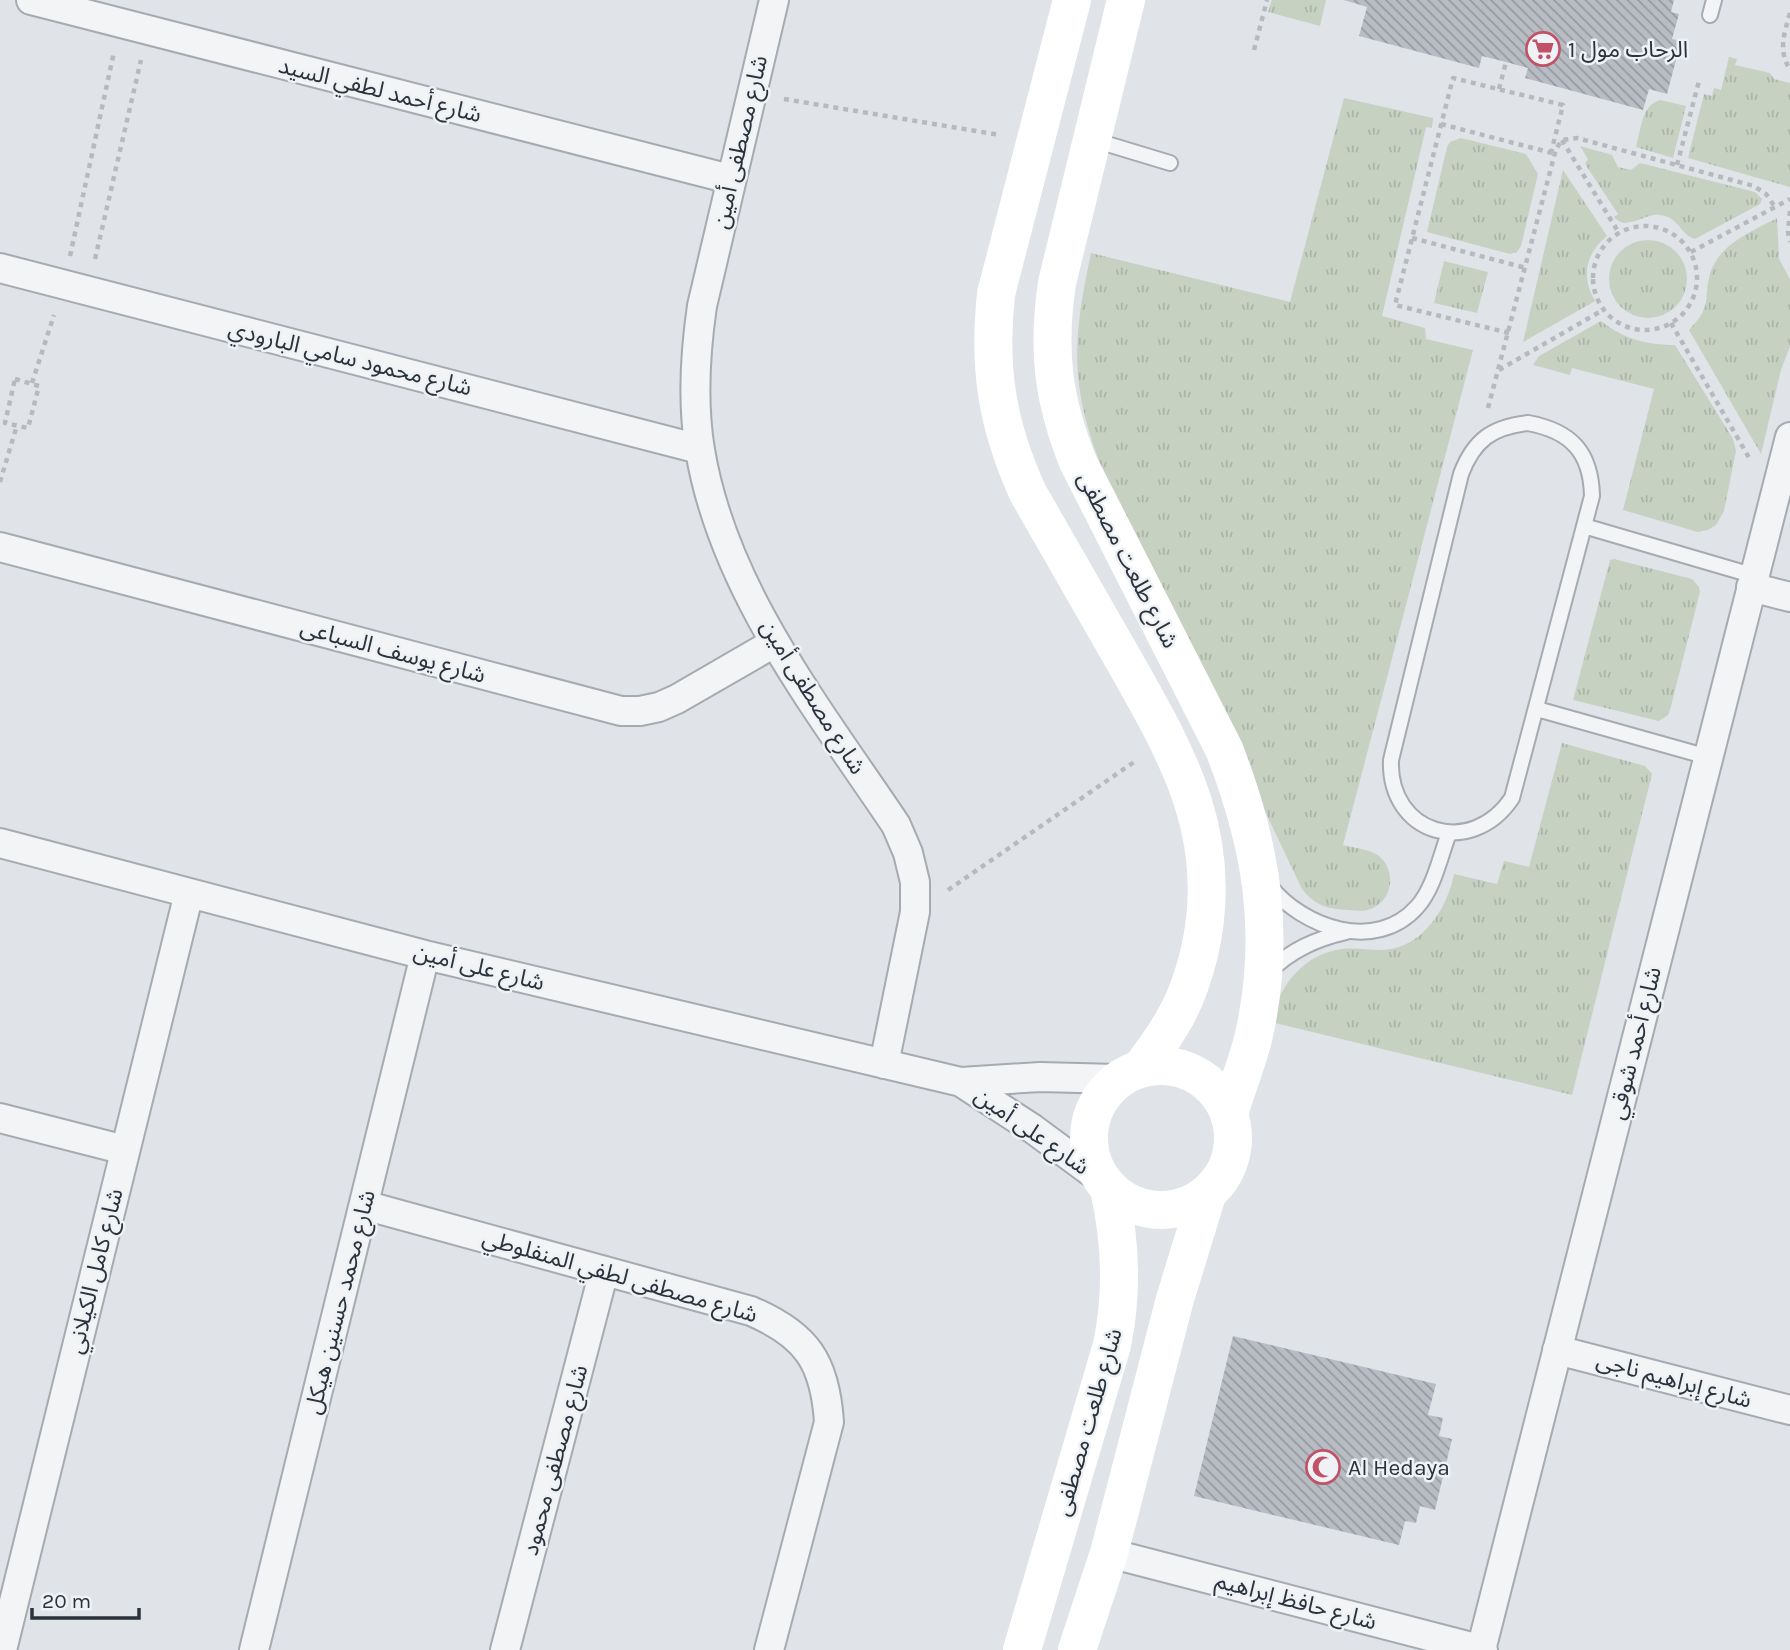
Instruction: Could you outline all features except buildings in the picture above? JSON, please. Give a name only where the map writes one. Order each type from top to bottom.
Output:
[{"type":"street","name":"شارع أحمد لطفي السيد","points":[[30,0],[730,179]]},
{"type":"street","name":"شارع مصطفى أمين","points":[[774,0],[702,306],[695,354],[699,449],[709,495],[724,539],[774,643],[896,825],[908,853],[915,882],[915,912],[884,1064]]},
{"type":"street","points":[[1072,0],[996,294],[992,362],[1003,429],[1014,462],[1028,493],[1168,738],[1189,789],[1203,835],[1208,883],[1204,930],[1193,978],[1173,1022],[1130,1073],[1102,1096],[1092,1115],[1088,1138],[1092,1160],[1106,1184],[1126,1202],[1146,1209],[1167,1210],[1188,1205],[1207,1195],[1222,1178],[1232,1157],[1234,1134],[1230,1111],[1216,1088],[1195,1073],[1169,1065],[1130,1073]]},
{"type":"street","name":"شارع طلعت مصطفى","points":[[1126,0],[1058,284],[1051,356],[1064,428],[1078,462],[1224,749],[1249,821],[1260,873],[1264,909],[1263,979],[1252,1041],[1230,1111]]},
{"type":"street","name":"شارع محمود سامي البارودي","points":[[0,268],[699,449]]},
{"type":"street","name":"شارع أحمد شوقي","points":[[1482,1650],[1790,437]]},
{"type":"street","name":"شارع يوسف السباعى","points":[[2,556],[621,711],[640,711],[668,703],[774,643]]},
{"type":"street","points":[[1753,582],[1790,597]]},
{"type":"street","name":"شارع على أمين","points":[[0,843],[425,955],[961,1082],[1130,1073]]},
{"type":"street","name":"شارع كامل الكيلاني","points":[[2,1650],[189,893]]},
{"type":"street","name":"شارع محمد حسنين هيكل","points":[[254,1650],[425,955]]},
{"type":"street","name":"شارع على أمين","points":[[961,1082],[1033,1129],[1106,1184]]},
{"type":"street","points":[[0,1118],[125,1150]]},
{"type":"street","name":"شارع طلعت مصطفى","points":[[1022,1650],[1118,1317],[1120,1255],[1116,1222],[1106,1184]]},
{"type":"street","points":[[1077,1650],[1110,1553],[1175,1299],[1207,1195]]},
{"type":"street","name":"شارع مصطفى لطفي المنفلوطي","points":[[363,1205],[751,1311],[778,1323],[801,1341],[818,1365],[827,1393],[829,1422],[769,1650]]},
{"type":"street","name":"شارع مصطفى محمود","points":[[505,1650],[604,1271]]},
{"type":"street","name":"شارع إبراهيم ناجى","points":[[1558,1350],[1790,1410]]},
{"type":"street","name":"شارع حافظ إبراهيم","points":[[1110,1553],[1482,1650]]},
{"type":"lane","points":[[1710,15],[1714,0]]},
{"type":"lane","points":[[1093,140],[1170,163]]},
{"type":"lane","points":[[1519,424],[1546,426],[1562,434],[1576,446],[1586,461],[1592,496],[1512,798],[1504,811],[1492,821],[1479,828],[1449,833],[1420,824],[1400,803],[1390,774],[1391,760],[1461,474],[1467,457],[1479,443],[1493,432],[1519,424]]},
{"type":"lane","points":[[1584,526],[1753,582]]},
{"type":"lane","points":[[1537,709],[1708,757]]},
{"type":"lane","points":[[1263,979],[1280,961],[1301,947],[1323,937],[1379,930],[1394,925],[1417,907],[1431,883],[1449,833]]},
{"type":"lane","points":[[1260,873],[1277,895],[1297,912],[1321,925],[1347,932]]},
{"type":"path","points":[[1254,50],[1266,0]]},
{"type":"path","points":[[1790,13],[1782,41],[1783,54],[1790,70]]},
{"type":"path","points":[[76,288],[134,26]]},
{"type":"path","points":[[32,383],[76,288],[134,26]]},
{"type":"path","points":[[1499,89],[1506,62]]},
{"type":"path","points":[[1479,443],[1509,333],[1526,268],[1563,105],[1453,78],[1395,305],[1509,333]]},
{"type":"path","points":[[1677,166],[1699,81]]},
{"type":"path","points":[[751,93],[1035,141]]},
{"type":"path","points":[[1441,124],[1553,153]]},
{"type":"path","points":[[1553,153],[1562,141],[1577,138],[1754,186],[1766,194],[1775,207]]},
{"type":"path","points":[[1562,141],[1619,233]]},
{"type":"path","points":[[1691,252],[1790,199]]},
{"type":"path","points":[[1790,211],[1790,242]]},
{"type":"path","points":[[1651,226],[1667,230],[1681,239],[1691,252],[1697,267],[1696,291],[1684,313],[1671,323],[1657,329],[1642,330],[1620,324],[1603,310],[1596,297],[1594,267],[1599,253],[1619,233],[1635,227],[1651,226]]},
{"type":"path","points":[[1412,238],[1526,268]]},
{"type":"path","points":[[1499,370],[1603,310]]},
{"type":"path","points":[[1671,323],[1774,501]]},
{"type":"path","points":[[15,379],[39,386],[28,428],[17,425],[5,423],[15,379]]},
{"type":"path","points":[[0,482],[17,425]]},
{"type":"path","points":[[915,912],[1168,738]]},
{"type":"green space","points":[[1272,0],[1326,0],[1320,26],[1268,12]]},
{"type":"green space","points":[[1729,57],[1737,59],[1735,65],[1770,73],[1774,79],[1790,83],[1790,187],[1688,158],[1704,94],[1712,96],[1714,88],[1721,90]]},
{"type":"green space","points":[[1344,98],[1433,118],[1432,128],[1426,127],[1382,316],[1425,328],[1426,339],[1473,350],[1343,845],[1367,850],[1379,856],[1388,868],[1390,883],[1386,896],[1375,907],[1362,911],[1322,905],[1302,889],[1101,466],[1083,410],[1077,360],[1080,310],[1091,253],[1290,302]]},
{"type":"green space","points":[[1660,100],[1686,106],[1673,158],[1636,147],[1645,113]]},
{"type":"green space","points":[[1461,138],[1526,154],[1538,174],[1521,246],[1517,252],[1510,254],[1427,232],[1447,147],[1450,142]]},
{"type":"green space","points":[[1580,146],[1612,155],[1618,167],[1631,170],[1640,163],[1755,192],[1762,199],[1760,204],[1695,239],[1666,216],[1654,215],[1624,223],[1614,217],[1618,214],[1585,164],[1588,159]]},
{"type":"green space","points":[[1563,170],[1607,236],[1594,250],[1588,266],[1588,283],[1595,301],[1523,342]]},
{"type":"green space","points":[[1777,218],[1779,259],[1790,279],[1790,346],[1781,370],[1761,454],[1689,330],[1705,308],[1711,271],[1722,253],[1748,233]]},
{"type":"green space","points":[[1640,240],[1656,240],[1670,246],[1681,257],[1687,271],[1687,287],[1681,301],[1670,312],[1656,318],[1640,318],[1626,312],[1615,301],[1609,287],[1609,271],[1615,257],[1626,246]]},
{"type":"green space","points":[[1444,261],[1488,272],[1477,313],[1434,303]]},
{"type":"green space","points":[[1601,321],[1636,340],[1675,345],[1733,439],[1736,451],[1724,511],[1716,525],[1708,530],[1698,532],[1623,510],[1654,389],[1572,368],[1570,375],[1533,365],[1539,356]]},
{"type":"green space","points":[[1610,560],[1692,579],[1699,587],[1700,592],[1670,710],[1668,715],[1659,721],[1573,700]]},
{"type":"green space","points":[[1562,743],[1645,766],[1652,774],[1572,1095],[1271,1022],[1287,984],[1316,957],[1342,949],[1391,949],[1404,945],[1425,931],[1441,910],[1454,874],[1497,884],[1504,861],[1529,867]]},
{"type":"place","name":"الرحاب مول 1","points":[[1543,49]]},
{"type":"place","name":"Al Hedaya","points":[[1323,1467]]}]
